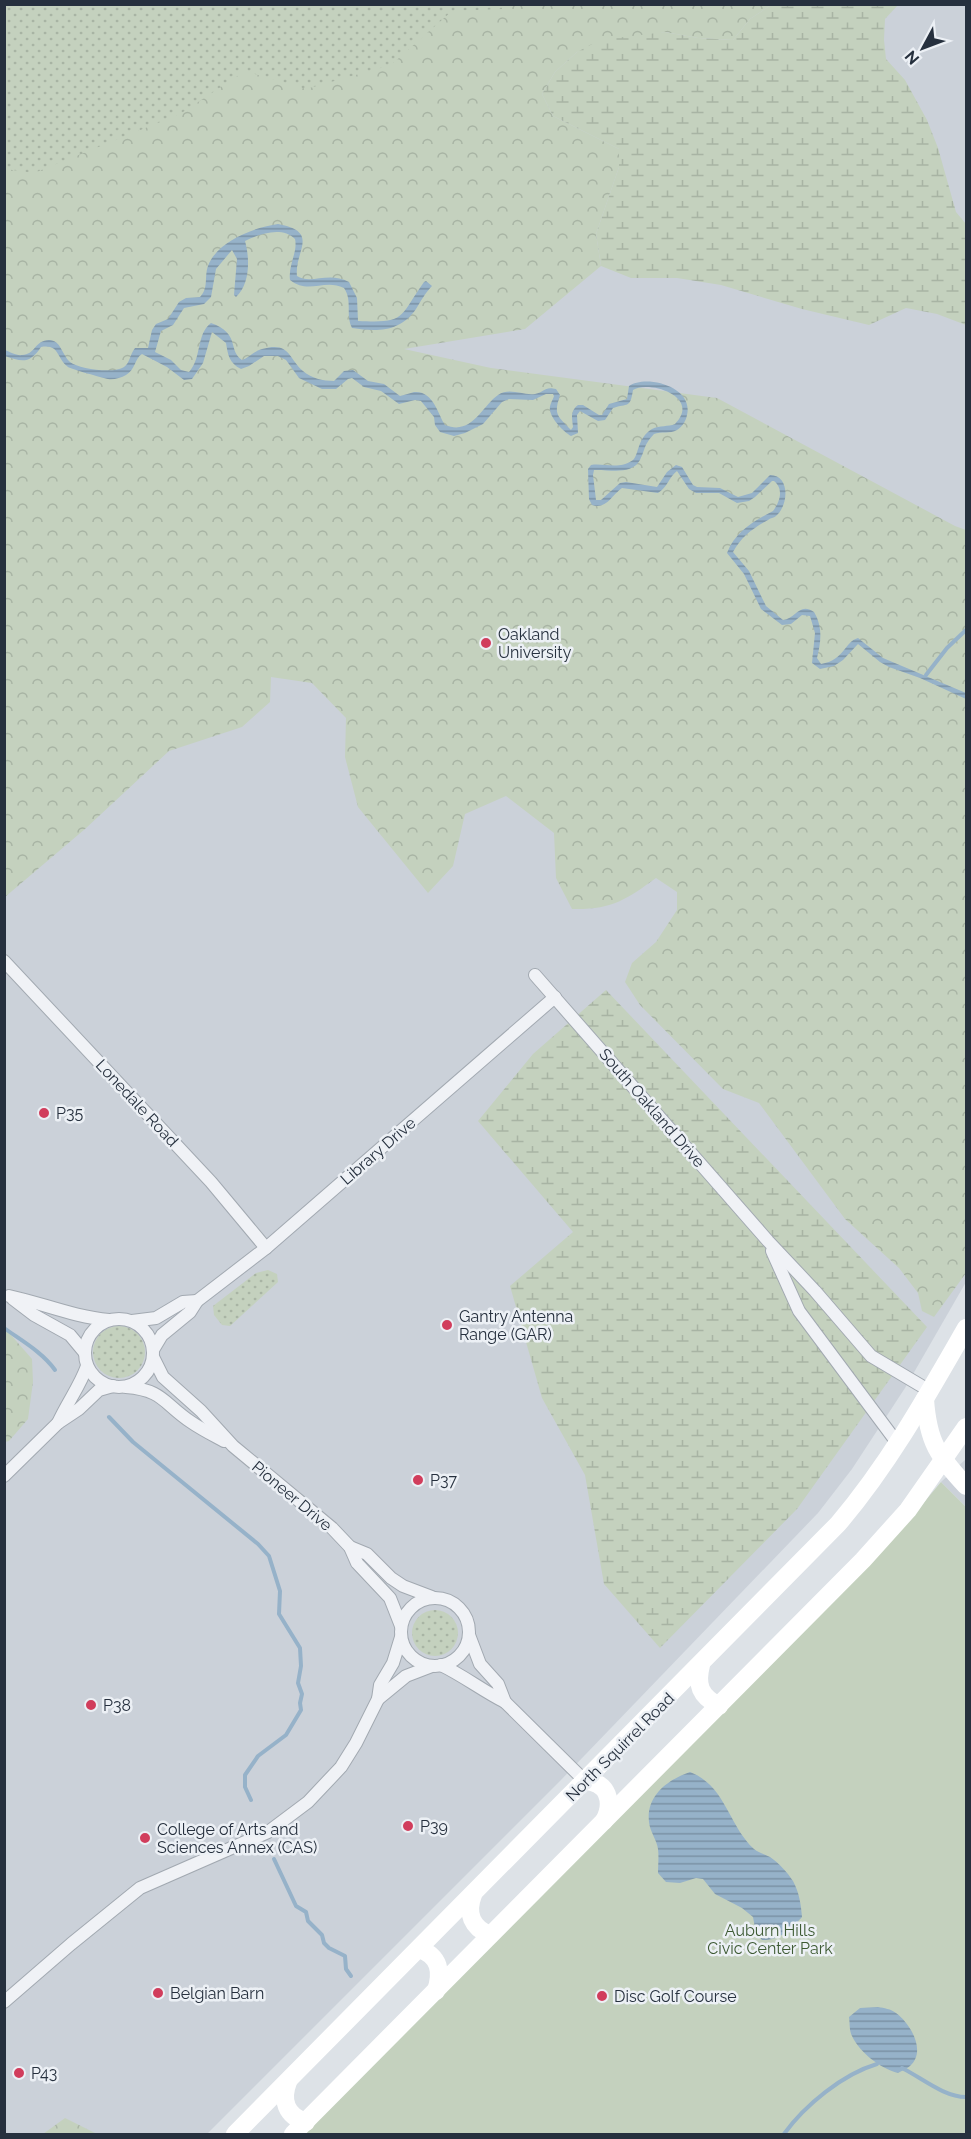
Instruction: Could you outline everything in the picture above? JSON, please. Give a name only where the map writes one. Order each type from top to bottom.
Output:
[{"type":"main road","name":"North Squirrel Road","points":[[246,2131],[288,2082],[838,1524],[878,1474],[898,1444],[966,1328]]},
{"type":"main road","points":[[928,1395],[931,1437],[944,1461],[966,1486]]},
{"type":"main road","points":[[288,2082],[284,2098],[285,2105],[299,2128],[878,1544],[908,1510],[966,1427]]},
{"type":"main road","points":[[701,1665],[699,1687],[708,1699],[719,1706]]},
{"type":"main road","points":[[585,1781],[598,1782],[607,1792],[609,1806],[603,1822]]},
{"type":"main road","points":[[472,1895],[469,1909],[473,1923],[484,1933],[490,1935]]},
{"type":"main road","points":[[419,1949],[430,1954],[438,1964],[440,1978],[436,1991]]},
{"type":"street","name":"Lonedale Road","points":[[4,961],[188,1157],[266,1248]]},
{"type":"street","name":"South Oakland Drive","points":[[535,975],[871,1356],[928,1395]]},
{"type":"street","name":"Library Drive","points":[[153,1353],[162,1335],[190,1312],[197,1301],[266,1248],[555,997]]},
{"type":"street","name":"South Oakland Drive","points":[[768,1241],[799,1311],[898,1444]]},
{"type":"street","points":[[4,1476],[58,1423],[79,1409],[99,1390],[140,1380],[151,1366],[153,1353],[147,1332],[132,1321],[79,1316],[7,1294]]},
{"type":"street","points":[[7,1294],[34,1315],[70,1335],[86,1359],[93,1375],[102,1383],[119,1386]]},
{"type":"street","name":"Library Drive","points":[[132,1321],[156,1318],[183,1302],[197,1301]]},
{"type":"street","points":[[58,1423],[69,1400],[82,1381],[86,1342],[91,1332],[99,1324],[109,1320]]},
{"type":"street","name":"Pioneer Drive","points":[[153,1353],[163,1377],[201,1411],[233,1446],[332,1528],[350,1547],[357,1563],[390,1598],[401,1632]]},
{"type":"street","name":"Pioneer Drive","points":[[119,1386],[148,1389],[156,1393],[191,1422],[233,1446]]},
{"type":"street","name":"Pioneer Drive","points":[[350,1547],[367,1554],[391,1578],[403,1586],[433,1598]]},
{"type":"street","points":[[4,2002],[140,1888],[251,1840],[295,1813],[327,1784],[356,1743],[378,1699],[380,1685],[393,1663],[404,1616],[421,1600],[445,1599],[461,1610],[467,1621],[480,1664],[498,1684],[505,1702]]},
{"type":"street","points":[[401,1632],[405,1648],[411,1657],[421,1663],[468,1678],[489,1694],[505,1702],[585,1781]]},
{"type":"street","points":[[378,1699],[406,1676],[452,1661],[460,1654],[469,1633]]},
{"type":"shaded area","name":"Oakland University","points":[[5,5],[966,5],[966,1282],[905,1388],[852,1469],[818,1513],[559,1782],[207,2134],[5,2134]]},
{"type":"shaded area","points":[[966,1459],[966,1507],[941,1482]]},
{"type":"green space","points":[[502,4],[771,5],[750,19],[733,40],[698,38],[665,32],[577,52],[555,72],[542,94],[553,116],[619,149],[619,167],[596,234],[601,266],[525,329],[404,349],[491,368],[717,398],[966,530],[966,1273],[934,1317],[922,1311],[918,1293],[899,1268],[845,1219],[759,1103],[723,1089],[640,1005],[625,982],[632,963],[656,942],[677,910],[677,892],[656,878],[627,898],[617,902],[597,908],[572,909],[556,878],[554,833],[506,796],[465,814],[453,866],[428,893],[358,807],[345,757],[346,718],[312,683],[271,677],[270,702],[242,727],[169,751],[85,829],[5,897],[5,169],[34,173],[180,114],[245,71],[306,89],[391,65],[452,11],[502,9]]},
{"type":"green space","points":[[5,5],[573,5],[5,289]]},
{"type":"green space","points":[[771,5],[898,5],[885,19],[886,59],[905,80],[927,120],[938,148],[956,212],[966,224],[966,325],[937,314],[906,308],[869,325],[802,309],[721,285],[677,278],[631,278],[601,266],[596,234],[619,167],[619,149],[553,116],[542,94],[555,72],[577,52],[600,40],[665,32],[698,38],[733,40],[750,19]]},
{"type":"green space","points":[[606,990],[927,1327],[797,1509],[660,1648],[604,1584],[585,1475],[542,1398],[510,1286],[573,1232],[478,1121],[533,1054]]},
{"type":"green space","points":[[268,1270],[277,1274],[278,1282],[230,1326],[222,1325],[214,1315],[213,1306],[256,1273]]},
{"type":"green space","points":[[119,1326],[129,1328],[137,1334],[143,1342],[145,1352],[143,1362],[137,1370],[129,1376],[119,1378],[109,1376],[101,1370],[95,1362],[93,1352],[95,1342],[101,1334],[109,1328]]},
{"type":"green space","points":[[4,1327],[32,1359],[33,1382],[28,1419],[9,1441],[5,1442]]},
{"type":"green space","name":"Auburn Hills Civic Center Park","points":[[941,1482],[966,1507],[966,2134],[299,2134],[905,1525]]},
{"type":"green space","points":[[435,1610],[451,1617],[458,1633],[451,1649],[435,1656],[419,1649],[412,1633],[419,1617]]},
{"type":"green space","points":[[65,2118],[97,2134],[43,2134]]},
{"type":"water","points":[[278,224],[299,232],[302,237],[297,276],[308,279],[334,278],[349,282],[357,298],[358,321],[393,319],[404,311],[424,282],[432,286],[410,317],[396,326],[379,330],[352,328],[347,293],[344,288],[337,285],[304,286],[290,280],[295,239],[284,233],[264,234],[245,241],[248,271],[241,292],[236,297],[234,295],[237,259],[232,250],[216,269],[211,297],[204,304],[184,308],[173,325],[161,331],[155,352],[171,360],[181,370],[189,372],[196,360],[203,333],[211,323],[226,332],[242,360],[259,350],[278,347],[287,352],[303,371],[317,379],[334,381],[344,371],[353,370],[368,381],[384,384],[400,396],[414,392],[426,395],[434,404],[445,425],[454,427],[469,423],[492,400],[503,393],[535,394],[552,388],[556,389],[560,395],[557,406],[558,414],[571,430],[573,412],[578,405],[583,405],[602,415],[609,404],[627,399],[629,386],[646,381],[667,385],[683,397],[687,405],[684,424],[674,431],[654,434],[646,444],[640,460],[631,468],[619,471],[594,470],[596,500],[601,500],[620,483],[657,487],[667,472],[676,465],[682,467],[693,485],[720,488],[738,497],[752,493],[770,475],[777,476],[784,485],[785,491],[780,511],[775,517],[748,533],[733,552],[749,571],[766,606],[783,620],[801,610],[809,609],[814,612],[820,629],[817,658],[821,664],[835,659],[853,640],[858,638],[883,658],[966,693],[966,699],[889,667],[858,644],[834,666],[820,669],[812,663],[815,633],[810,616],[802,615],[791,624],[782,625],[761,609],[744,574],[727,553],[740,533],[773,511],[779,500],[780,492],[774,481],[749,501],[737,503],[719,493],[696,493],[689,489],[677,471],[658,493],[622,488],[605,504],[592,505],[589,499],[588,469],[591,465],[628,463],[635,458],[641,441],[647,433],[655,428],[675,424],[682,414],[682,405],[678,398],[660,389],[640,387],[633,390],[629,403],[613,408],[605,420],[598,421],[580,411],[577,415],[578,433],[571,436],[551,414],[553,394],[546,394],[533,400],[509,399],[502,402],[483,424],[454,436],[440,432],[435,425],[434,417],[421,401],[415,400],[399,404],[381,391],[364,387],[352,378],[336,389],[322,389],[299,378],[286,360],[278,356],[264,356],[241,369],[228,355],[226,343],[212,332],[203,363],[192,379],[184,380],[167,367],[142,354],[129,373],[112,379],[68,367],[52,348],[41,347],[37,353],[25,360],[5,356],[5,350],[18,355],[30,353],[41,342],[49,340],[56,342],[67,359],[74,365],[105,370],[124,367],[135,348],[148,348],[152,330],[156,324],[168,319],[179,302],[186,298],[200,297],[203,294],[208,266],[220,249],[248,232]]},
{"type":"water","points":[[690,1772],[702,1778],[712,1787],[738,1829],[754,1849],[770,1857],[786,1871],[793,1881],[797,1889],[802,1917],[789,1930],[774,1939],[762,1940],[756,1933],[753,1917],[742,1908],[715,1894],[703,1879],[696,1878],[680,1883],[666,1882],[658,1873],[658,1849],[649,1822],[651,1804],[666,1784]]},
{"type":"water","points":[[878,2007],[896,2013],[906,2023],[915,2038],[917,2053],[915,2060],[909,2067],[898,2073],[884,2068],[871,2059],[851,2034],[849,2017],[860,2008]]},
{"type":"waterway","points":[[926,675],[947,648],[966,630]]},
{"type":"waterway","points":[[4,1328],[38,1352],[55,1370]]},
{"type":"waterway","points":[[109,1417],[133,1442],[258,1544],[269,1556],[280,1591],[279,1614],[300,1648],[301,1666],[298,1683],[302,1694],[301,1710],[286,1735],[258,1756],[245,1775],[245,1787],[251,1800]]},
{"type":"waterway","points":[[274,1859],[296,1906],[306,1912],[308,1921],[322,1935],[324,1943],[345,1956],[346,1969],[351,1976]]},
{"type":"waterway","points":[[784,2134],[803,2112],[826,2092],[851,2075],[877,2064]]},
{"type":"waterway","points":[[902,2068],[941,2090],[966,2097]]},
{"type":"place","name":"Oakland University","points":[[486,643]]},
{"type":"place","name":"P35","points":[[44,1113]]},
{"type":"place","name":"Gantry Antenna Range (GAR)","points":[[447,1325]]},
{"type":"place","name":"P37","points":[[418,1480]]},
{"type":"place","name":"P38","points":[[91,1705]]},
{"type":"place","name":"P39","points":[[408,1826]]},
{"type":"place","name":"College of Arts and Sciences Annex (CAS)","points":[[145,1838]]},
{"type":"place","name":"Belgian Barn","points":[[158,1993]]},
{"type":"place","name":"Disc Golf Course","points":[[602,1996]]},
{"type":"place","name":"P43","points":[[19,2073]]}]
